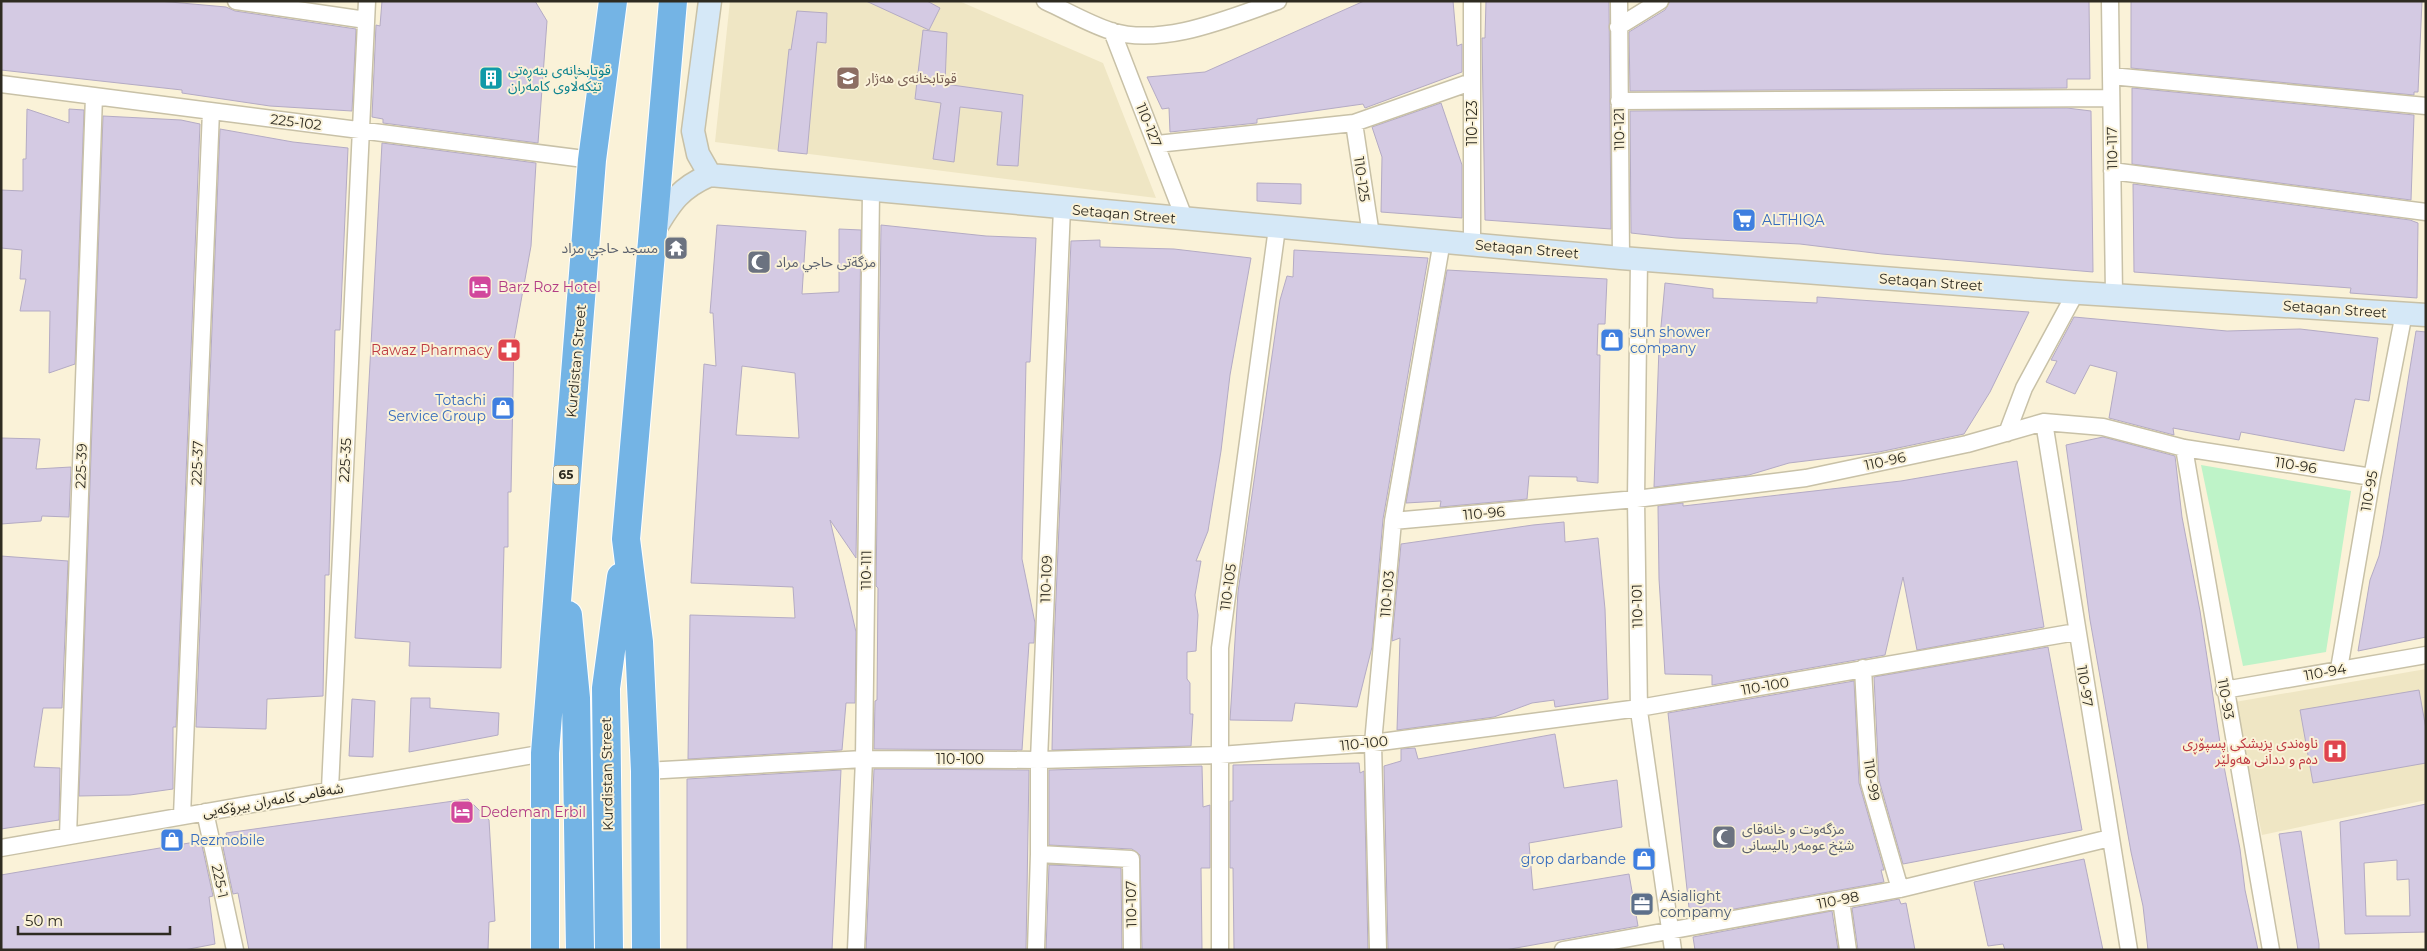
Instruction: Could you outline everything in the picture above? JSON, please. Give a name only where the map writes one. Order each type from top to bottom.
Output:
[{"type":"highway","name":"Kurdistan Street","points":[[545,950],[545,753],[592,160],[613,1]]},
{"type":"highway","name":"Kurdistan Street","points":[[609,950],[606,688],[626,539],[655,229],[673,1]]},
{"type":"highway","name":"Kurdistan Street","points":[[626,539],[639,642],[645,771],[646,950]]},
{"type":"highway","name":"Kurdistan Street","points":[[561,542],[576,698],[580,950]]},
{"type":"main road","points":[[655,229],[678,193],[692,182],[710,175],[698,154],[693,131],[710,1]]},
{"type":"main road","name":"Setaqan Street","points":[[710,175],[1186,220],[1630,258],[2114,295],[2415,314]]},
{"type":"street","points":[[236,1],[366,20]]},
{"type":"street","name":"225-35","points":[[330,789],[359,130],[367,1]]},
{"type":"street","points":[[1045,1],[1112,31],[1149,36],[1204,26],[1278,1]]},
{"type":"street","name":"110-123","points":[[1472,1],[1472,244]]},
{"type":"street","name":"110-121","points":[[1619,1],[1619,101],[1630,258]]},
{"type":"street","points":[[1618,27],[1660,1]]},
{"type":"street","name":"110-117","points":[[2110,1],[2114,295]]},
{"type":"street","name":"110-127","points":[[1112,31],[1186,220]]},
{"type":"street","points":[[2111,76],[2426,106]]},
{"type":"street","points":[[1157,144],[1354,123],[1471,82]]},
{"type":"street","name":"225-102","points":[[1,84],[592,160]]},
{"type":"street","name":"225-39","points":[[68,836],[94,96]]},
{"type":"street","points":[[1619,101],[2111,98]]},
{"type":"street","name":"225-37","points":[[182,816],[211,111]]},
{"type":"street","name":"110-125","points":[[1354,123],[1371,235]]},
{"type":"street","points":[[2112,171],[2426,212]]},
{"type":"street","name":"110-111","points":[[856,950],[864,759],[870,190]]},
{"type":"street","name":"110-109","points":[[1036,950],[1039,854],[1038,760],[1062,208]]},
{"type":"street","name":"110-105","points":[[1220,950],[1220,648],[1277,228]]},
{"type":"street","name":"110-103","points":[[1378,950],[1373,743],[1393,521],[1442,241]]},
{"type":"street","name":"110-101","points":[[1630,258],[1639,708],[1673,950]]},
{"type":"street","points":[[2007,432],[2024,388],[2076,292]]},
{"type":"street","name":"110-95","points":[[2339,669],[2372,477],[2415,314]]},
{"type":"street","name":"110-96","points":[[1393,521],[1636,499],[1806,478],[1967,444],[2044,422],[2103,428],[2184,448],[2372,477]]},
{"type":"street","name":"110-97","points":[[2044,422],[2076,632],[2129,950]]},
{"type":"street","name":"110-93","points":[[2184,448],[2224,690],[2271,950]]},
{"type":"street","name":"110-100","points":[[645,771],[864,759],[1038,760],[1220,755],[1373,743],[1639,708],[2076,632]]},
{"type":"street","name":"110-94","points":[[2224,690],[2426,655]]},
{"type":"street","name":"110-99","points":[[1863,668],[1870,782],[1900,888]]},
{"type":"street","name":"شه‌قامی كامەران بیرۆكەیی","points":[[1,848],[330,789],[545,753]]},
{"type":"street","name":"225-1","points":[[205,812],[235,950]]},
{"type":"street","name":"110-98","points":[[1564,950],[1900,888],[2110,838]]},
{"type":"street","name":"110-107","points":[[1039,854],[1131,859],[1132,950]]},
{"type":"street","points":[[1841,900],[1848,950]]},
{"type":"shaded area","points":[[730,1],[959,1],[1103,63],[1156,198],[715,142]]},
{"type":"shaded area","name":"ناوەندی پزیشکی پسپۆڕی دەم و ددانی هەولێر","points":[[2426,669],[2426,800],[2262,835],[2235,702]]},
{"type":"green space","points":[[2201,465],[2351,491],[2326,652],[2243,666]]},
{"type":"building","points":[[1,1],[159,1],[226,7],[235,11],[356,29],[352,111],[270,106],[182,93],[182,90],[1,70]]},
{"type":"building","name":"قوتابخانەی بنەڕەتی تێکەڵاوی کامەران","points":[[382,1],[535,1],[547,21],[538,143],[383,123],[383,119],[372,117],[376,25],[380,26]]},
{"type":"building","points":[[866,1],[927,1],[940,8],[929,30]]},
{"type":"building","points":[[1364,1],[1453,1],[1457,46],[1462,44],[1462,72],[1365,108],[1363,104],[1257,119],[1257,123],[1170,132],[1169,108],[1162,109],[1147,77],[1205,72]]},
{"type":"building","points":[[1486,1],[1609,1],[1611,229],[1485,220],[1482,38],[1485,38]]},
{"type":"building","points":[[1670,1],[2089,1],[2090,79],[2067,79],[2067,88],[1630,91],[1629,32],[1665,10]]},
{"type":"building","points":[[2131,1],[2422,1],[2418,92],[2414,92],[2414,95],[2131,68]]},
{"type":"building","points":[[797,11],[827,13],[826,43],[817,42],[807,154],[778,151],[789,49],[791,50]]},
{"type":"building","points":[[923,30],[947,33],[945,84],[1023,95],[1018,166],[997,165],[1002,112],[960,107],[954,162],[933,159],[941,103],[915,99]]},
{"type":"building","points":[[2132,88],[2414,115],[2411,200],[2132,164]]},
{"type":"building","points":[[1441,103],[1462,165],[1462,218],[1381,212],[1382,157],[1372,127]]},
{"type":"building","points":[[2067,108],[2091,111],[2093,272],[1882,254],[1800,244],[1676,238],[1631,233],[1630,111]]},
{"type":"building","points":[[27,109],[69,123],[69,109],[84,110],[75,364],[49,373],[50,311],[20,311],[26,279],[20,279],[22,250],[1,248],[1,190],[23,191],[23,159],[26,159]]},
{"type":"building","points":[[103,116],[181,120],[200,124],[176,727],[173,727],[173,789],[130,795],[79,796]]},
{"type":"building","points":[[220,129],[293,142],[348,148],[340,330],[335,330],[329,575],[325,575],[323,696],[267,699],[266,729],[196,727]]},
{"type":"building","points":[[382,143],[536,163],[531,246],[514,340],[511,492],[508,492],[508,547],[504,547],[501,668],[409,666],[410,642],[355,638]]},
{"type":"building","points":[[1257,183],[1301,184],[1301,204],[1257,201]]},
{"type":"building","points":[[2133,184],[2410,220],[2418,223],[2417,298],[2350,293],[2351,288],[2134,272]]},
{"type":"building","points":[[717,225],[806,231],[802,294],[839,292],[839,229],[861,230],[856,558],[830,520],[856,632],[855,703],[846,703],[842,750],[688,759],[690,615],[795,618],[793,587],[691,583],[704,364],[716,366],[713,313],[710,313]],"holes":[[[742,366],[795,373],[799,438],[736,435]]]},
{"type":"building","points":[[881,225],[986,236],[1036,238],[1030,362],[1026,362],[1022,559],[1035,623],[1034,643],[1029,643],[1022,750],[874,749],[875,701],[877,700],[878,588],[876,586]]},
{"type":"building","points":[[1100,240],[1100,247],[1174,249],[1251,258],[1230,375],[1221,451],[1208,531],[1196,561],[1201,561],[1195,595],[1198,615],[1196,651],[1187,652],[1190,714],[1193,714],[1191,746],[1052,750],[1054,645],[1071,241]]},
{"type":"building","points":[[1294,250],[1428,258],[1383,519],[1372,647],[1357,707],[1295,703],[1292,721],[1230,720],[1238,592],[1280,300],[1287,276],[1293,277]]},
{"type":"building","points":[[1447,270],[1607,279],[1605,324],[1598,324],[1597,355],[1600,355],[1598,483],[1577,481],[1577,477],[1529,476],[1527,499],[1440,507],[1441,501],[1406,503]]},
{"type":"building","points":[[1665,283],[1713,289],[1713,298],[1817,303],[1817,297],[2029,312],[1990,392],[1964,434],[1879,452],[1789,463],[1749,475],[1654,487],[1659,348]]},
{"type":"building","points":[[2074,317],[2227,331],[2300,329],[2378,338],[2369,401],[2355,399],[2344,451],[2241,432],[2239,440],[2173,428],[2174,435],[2109,418],[2117,372],[2090,365],[2075,394],[2046,382],[2057,361],[2051,360]]},
{"type":"building","points":[[2416,331],[2426,332],[2426,637],[2358,651],[2370,580],[2379,556],[2383,535]]},
{"type":"building","points":[[2103,437],[2175,456],[2182,517],[2200,611],[2222,756],[2240,849],[2245,890],[2258,950],[2148,950],[2143,906],[2131,852],[2090,620],[2066,445]]},
{"type":"building","points":[[1,438],[40,439],[36,469],[71,467],[69,517],[42,516],[41,521],[1,524]]},
{"type":"building","points":[[2017,461],[2044,627],[1917,650],[1903,577],[1885,655],[1712,685],[1712,675],[1665,674],[1659,579],[1658,506],[1683,503],[1683,506],[1901,481]]},
{"type":"building","points":[[1564,522],[1565,542],[1598,538],[1605,609],[1608,699],[1555,707],[1554,700],[1532,703],[1494,717],[1397,730],[1400,638],[1392,641],[1401,544]]},
{"type":"building","points":[[1,556],[68,561],[62,708],[43,708],[34,767],[60,768],[59,820],[1,829]]},
{"type":"building","points":[[2048,647],[2082,830],[1903,864],[1879,780],[1874,677]]},
{"type":"building","points":[[1854,681],[1859,783],[1884,870],[1881,870],[1884,882],[1690,917],[1668,713]]},
{"type":"building","points":[[2419,690],[2426,729],[2426,763],[2313,783],[2300,710]]},
{"type":"building","points":[[411,698],[430,698],[430,708],[499,713],[498,735],[409,752]]},
{"type":"building","points":[[352,699],[375,701],[373,757],[349,756]]},
{"type":"building","points":[[1555,734],[1564,788],[1617,780],[1622,827],[1529,843],[1533,890],[1629,874],[1638,926],[1505,950],[1388,950],[1384,766],[1401,761],[1401,749],[1415,748],[1418,759]]},
{"type":"building","points":[[1359,763],[1360,773],[1364,771],[1368,950],[1234,950],[1233,868],[1230,868],[1230,801],[1233,801],[1233,765]]},
{"type":"building","points":[[1202,766],[1203,807],[1210,805],[1210,868],[1201,868],[1202,950],[1142,950],[1140,855],[1132,849],[1049,845],[1049,770]]},
{"type":"building","points":[[874,769],[1029,770],[1026,950],[866,950]]},
{"type":"building","points":[[841,770],[832,950],[687,950],[687,779]]},
{"type":"building","points":[[468,799],[489,820],[495,921],[489,922],[488,950],[249,950],[238,893],[233,894],[221,838],[227,837],[226,833]]},
{"type":"building","points":[[2426,804],[2426,932],[2345,934],[2340,822]],"holes":[[[2397,860],[2397,880],[2409,879],[2410,916],[2366,916],[2364,863]]]},
{"type":"building","points":[[2301,831],[2319,950],[2298,950],[2279,834]]},
{"type":"building","points":[[201,841],[213,896],[209,897],[215,944],[184,950],[1,950],[1,875]]},
{"type":"building","points":[[2084,859],[2103,950],[2005,950],[2003,944],[1988,946],[1974,882]]},
{"type":"building","points":[[1049,865],[1121,868],[1122,950],[1046,950]]},
{"type":"building","points":[[1899,899],[1901,904],[1906,903],[1915,950],[1858,950],[1852,908]]},
{"type":"building","points":[[1832,911],[1838,950],[1695,950],[1693,937]]},
{"type":"place","name":"قوتابخانەی بنەڕەتی تێکەڵاوی کامەران","points":[[491,78]]},
{"type":"place","name":"قوتابخانەی هەژار","points":[[848,78]]},
{"type":"place","name":"ALTHIQA","points":[[1744,220]]},
{"type":"place","name":"مسجد حاجي مراد","points":[[676,248]]},
{"type":"place","name":"مزگةتی حاجي مراد","points":[[759,262]]},
{"type":"place","name":"Barz Roz Hotel","points":[[480,287]]},
{"type":"place","name":"sun shower company","points":[[1612,340]]},
{"type":"place","name":"Rawaz Pharmacy","points":[[509,350]]},
{"type":"place","name":"Totachi Service Group","points":[[503,408]]},
{"type":"place","name":"ناوەندی پزیشکی پسپۆڕی دەم و ددانی هەولێر","points":[[2335,751]]},
{"type":"place","name":"Dedeman Erbil","points":[[462,812]]},
{"type":"place","name":"مزگەوت و خانەقای شێخ عومەر بالیسانی","points":[[1724,837]]},
{"type":"place","name":"Rezmobile","points":[[172,840]]},
{"type":"place","name":"grop darbande","points":[[1644,859]]},
{"type":"place","name":"Asialight compamy","points":[[1642,904]]}]
